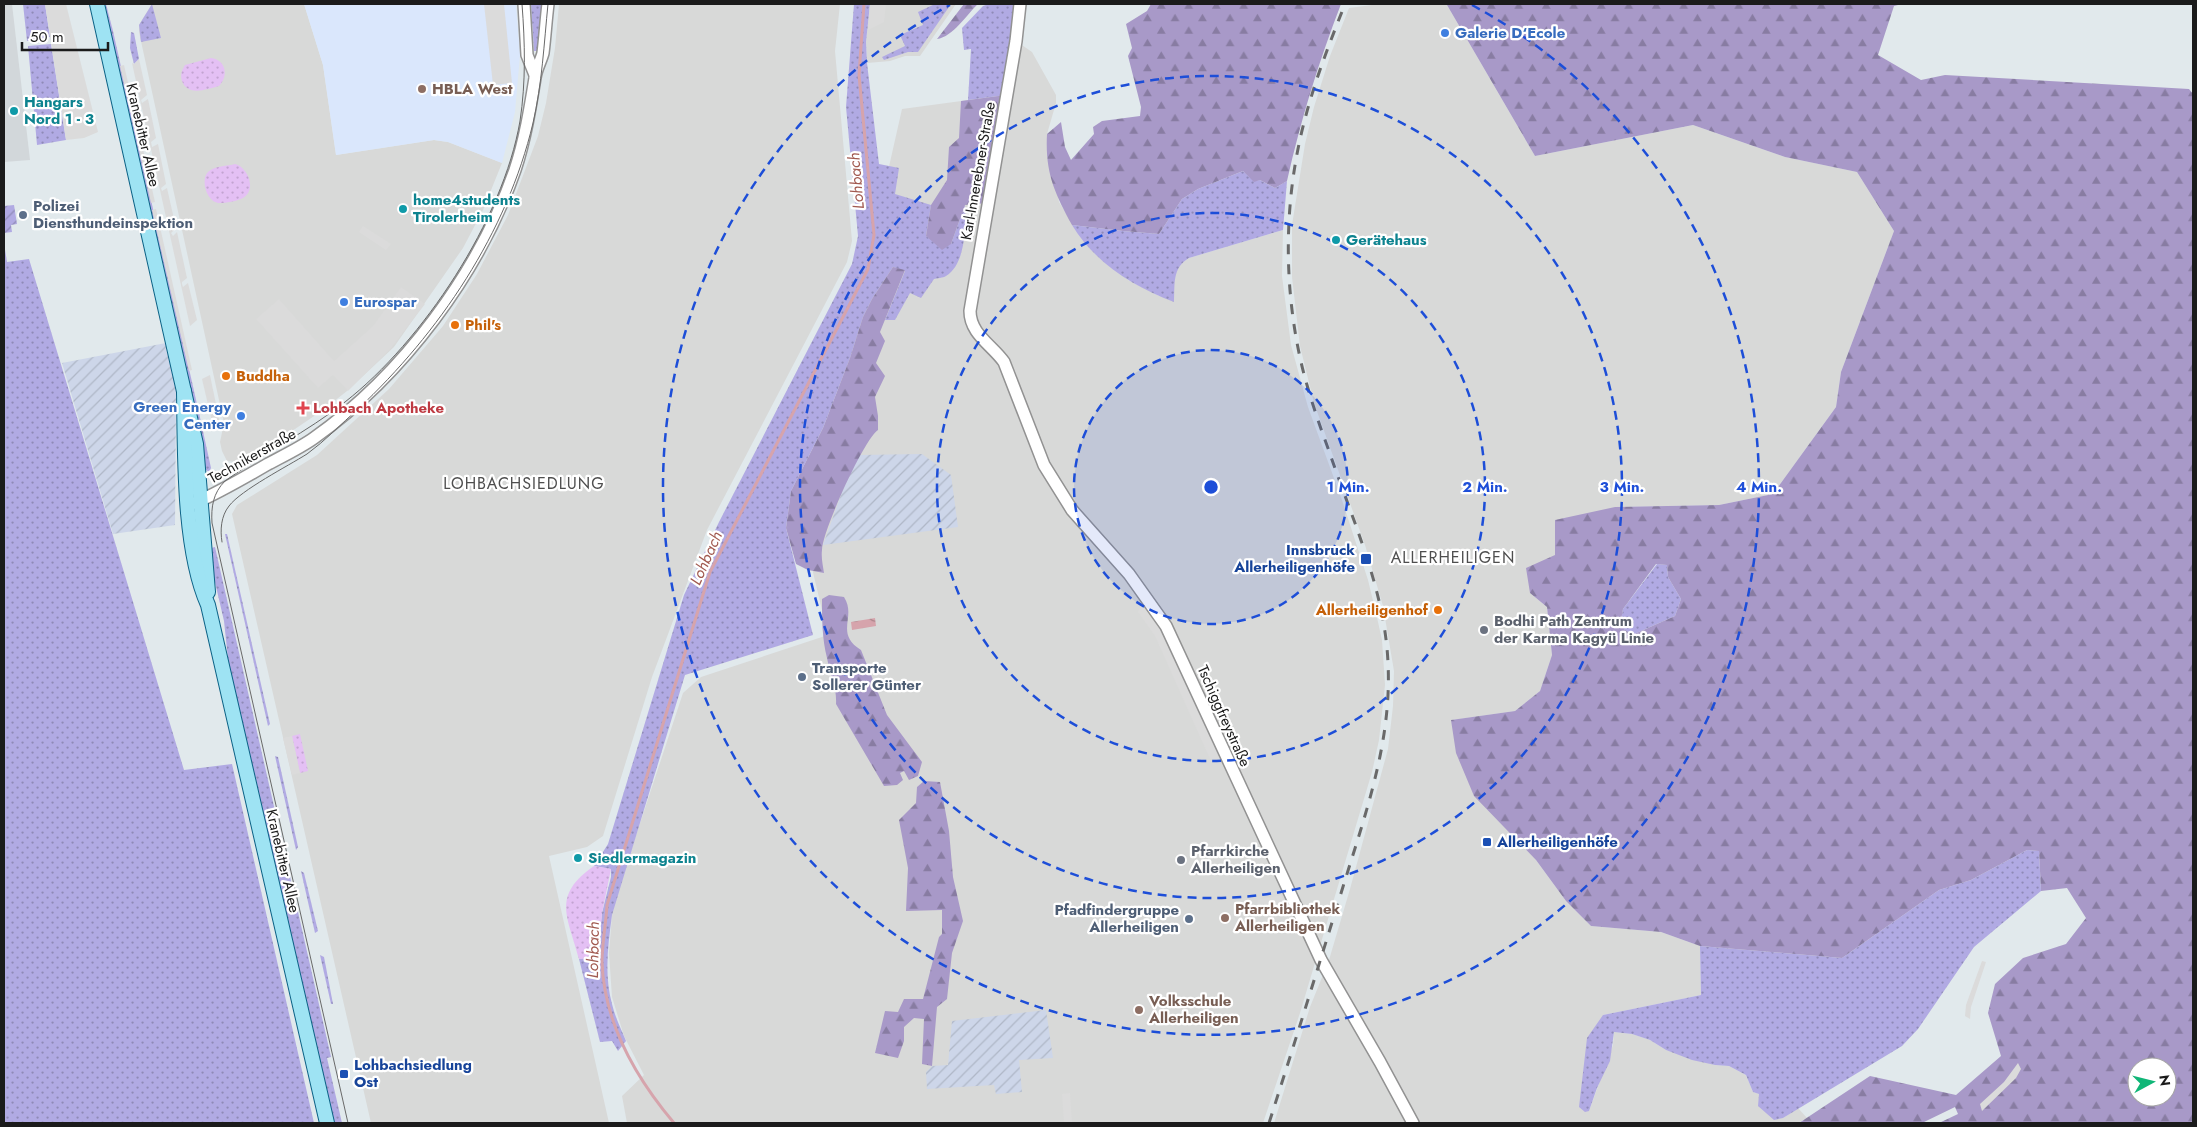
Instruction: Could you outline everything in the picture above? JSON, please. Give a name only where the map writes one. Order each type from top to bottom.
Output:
[{"type":"main road","name":"Kranebitter Allee","points":[[97,4],[184,391],[195,503],[194,562],[201,590],[208,605],[327,1123]]},
{"type":"street","name":"Technikerstraße","points":[[524,4],[527,55],[535,75]]},
{"type":"street","name":"Technikerstraße","points":[[195,503],[314,438],[380,383],[407,353],[468,267],[498,210],[514,171],[525,136],[535,75],[542,54],[548,4]]},
{"type":"street","name":"Karl-Innerebner-Straße","points":[[983,341],[974,326],[970,314],[987,204],[1016,42],[1020,4]]},
{"type":"street","name":"Tschiggfreystraße","points":[[983,341],[1004,362],[1044,465],[1072,510],[1129,574],[1166,626],[1317,952],[1333,984],[1380,1062],[1412,1123]]},
{"type":"shaded area","name":"Hangars Nord 1 - 3","points":[[4,4],[12,4],[30,160],[4,162]]},
{"type":"shaded area","points":[[23,4],[45,4],[50,37],[27,41]]},
{"type":"shaded area","points":[[45,4],[66,4],[98,132],[84,138],[66,140]]},
{"type":"shaded area","points":[[102,4],[106,4],[113,31],[201,422],[211,468],[209,472],[203,463]]},
{"type":"shaded area","points":[[152,4],[304,4],[323,65],[336,155],[434,140],[448,142],[502,163],[483,210],[463,248],[394,347],[347,391],[323,410],[295,429],[236,462],[227,461],[222,451],[220,442],[224,423],[139,32],[139,25]]},
{"type":"shaded area","points":[[152,4],[161,38],[141,42],[139,25]]},
{"type":"shaded area","name":"HBLA West","points":[[304,4],[516,4],[520,55],[515,112],[502,163],[448,142],[434,140],[336,155],[323,65]]},
{"type":"shaded area","points":[[484,4],[504,4],[512,83],[493,85]]},
{"type":"shaded area","points":[[531,4],[544,4],[540,51],[534,51]]},
{"type":"shaded area","points":[[559,4],[840,4],[835,51],[852,241],[847,262],[707,530],[652,677],[603,836],[587,847],[549,856],[609,1123],[371,1123],[232,514],[237,505],[317,455],[389,389],[443,326],[477,274],[508,215],[538,136],[546,103],[555,48]]},
{"type":"shaded area","points":[[854,4],[870,4],[866,42],[867,63],[879,164],[899,168],[895,194],[931,205],[926,236],[951,244],[965,205],[961,254],[953,270],[945,277],[934,279],[921,298],[910,293],[895,320],[885,320],[905,271],[893,267],[872,299],[863,317],[850,358],[823,428],[791,491],[786,528],[813,635],[685,675],[612,915],[608,948],[608,982],[613,1009],[626,1041],[618,1051],[612,1041],[600,1042],[579,959],[598,956],[602,913],[611,877],[611,869],[594,866],[608,844],[684,595],[719,522],[852,264],[858,236],[846,107]]},
{"type":"shaded area","points":[[870,4],[956,4],[920,56],[905,56],[890,61],[867,63],[866,42]]},
{"type":"shaded area","points":[[870,4],[886,4],[884,22],[868,30]]},
{"type":"shaded area","points":[[935,4],[951,4],[918,52],[908,52],[884,60],[882,57],[905,46],[900,35],[923,25],[918,12]]},
{"type":"shaded area","points":[[989,4],[1020,4],[1006,95],[968,100],[971,49],[964,50],[962,28],[983,6]]},
{"type":"shaded area","points":[[1372,5],[1447,5],[1535,156],[1693,125],[1785,157],[1857,172],[1894,231],[1841,372],[1836,407],[1773,494],[1719,505],[1615,507],[1555,555],[1530,593],[1547,607],[1552,655],[1540,691],[1515,711],[1452,720],[1536,860],[1566,901],[1591,926],[1661,932],[1700,946],[1701,995],[1603,1015],[1589,1111],[1613,1045],[1614,1032],[1632,1034],[1650,1040],[1666,1050],[1715,1065],[1729,1066],[1746,1075],[1753,1092],[1760,1094],[1783,1118],[1798,1108],[1807,1118],[1798,1123],[1274,1123],[1310,1007],[1329,960],[1350,889],[1388,749],[1393,706],[1394,671],[1383,606],[1365,545],[1314,403],[1300,346],[1292,277],[1292,225],[1305,144],[1314,107],[1330,56],[1349,8]]},
{"type":"shaded area","points":[[131,32],[134,33],[139,59],[134,64],[130,48]]},
{"type":"shaded area","points":[[1016,41],[1032,52],[1056,95],[1056,103],[1047,134],[1059,202],[1085,243],[1128,280],[1159,296],[1180,264],[1189,258],[1283,230],[1282,276],[1291,345],[1308,407],[1342,500],[1368,580],[1376,613],[1382,640],[1385,685],[1379,740],[1372,772],[1300,1013],[1263,1123],[627,1123],[622,1096],[644,1075],[624,1036],[612,997],[609,953],[612,915],[617,893],[683,693],[701,677],[828,635],[805,539],[902,109],[1006,95]]},
{"type":"shaded area","points":[[51,44],[66,140],[37,145],[28,46]]},
{"type":"shaded area","points":[[211,58],[216,59],[223,65],[225,73],[219,86],[198,91],[185,86],[181,76],[185,65]]},
{"type":"shaded area","points":[[139,59],[147,95],[141,100],[142,103],[148,99],[156,138],[151,142],[152,147],[158,144],[166,184],[161,188],[162,191],[167,188],[176,228],[171,233],[173,236],[177,232],[187,278],[182,284],[183,287],[188,283],[197,320],[190,326],[132,63],[134,64]]},
{"type":"shaded area","points":[[124,65],[155,202],[151,203],[120,66]]},
{"type":"shaded area","points":[[235,164],[244,169],[249,179],[250,185],[247,194],[235,201],[215,202],[206,190],[205,180],[208,172],[214,168]]},
{"type":"shaded area","points":[[1243,171],[1254,181],[1260,180],[1275,188],[1287,181],[1283,230],[1189,258],[1177,272],[1174,302],[1144,289],[1117,272],[1092,251],[1072,225],[1159,234],[1182,199],[1198,189]]},
{"type":"shaded area","points":[[14,205],[17,224],[11,225],[12,232],[4,233],[4,206]]},
{"type":"shaded area","points":[[156,209],[192,370],[189,371],[152,210]]},
{"type":"shaded area","points":[[363,226],[391,244],[386,250],[359,232]]},
{"type":"shaded area","points":[[4,243],[7,262],[29,259],[184,770],[232,764],[314,1123],[4,1123]]},
{"type":"shaded area","points":[[401,287],[425,304],[392,347],[348,391],[333,375],[318,388],[256,319],[279,299],[334,361],[373,326]]},
{"type":"shaded area","points":[[166,343],[176,391],[175,525],[113,534],[62,363]]},
{"type":"shaded area","points":[[210,375],[220,424],[214,430],[202,379]]},
{"type":"shaded area","points":[[922,454],[951,475],[958,527],[823,545],[842,492],[859,455]]},
{"type":"shaded area","points":[[225,534],[227,534],[270,724],[268,726]]},
{"type":"shaded area","points":[[215,547],[331,1057],[327,1058],[342,1123],[333,1123],[229,668],[224,621],[214,578],[211,548]]},
{"type":"shaded area","points":[[1657,564],[1667,565],[1668,577],[1681,599],[1675,616],[1632,635],[1620,626],[1623,609]]},
{"type":"shaded area","points":[[1142,602],[1160,626],[1220,759],[1210,759],[1155,636],[1138,612]]},
{"type":"shaded area","points":[[300,734],[308,771],[300,773],[292,736]]},
{"type":"shaded area","points":[[292,736],[300,773],[292,775],[283,738]]},
{"type":"shaded area","points":[[275,756],[278,757],[298,847],[296,850]]},
{"type":"shaded area","points":[[2027,850],[2039,851],[2041,891],[1974,947],[1918,1029],[1902,1046],[1783,1118],[1774,1120],[1758,1106],[1759,1094],[1753,1092],[1746,1075],[1729,1066],[1692,1060],[1666,1050],[1650,1040],[1632,1034],[1614,1032],[1610,1061],[1597,1088],[1589,1111],[1585,1112],[1579,1107],[1587,1038],[1603,1015],[1701,995],[1700,946],[1842,958],[1939,890],[1971,880]]},
{"type":"shaded area","points":[[594,866],[611,869],[602,913],[598,957],[579,959],[568,919],[567,897],[572,887]]},
{"type":"shaded area","points":[[301,871],[304,873],[318,931],[315,933]]},
{"type":"shaded area","points":[[1281,895],[1287,907],[1255,915],[1258,900]]},
{"type":"shaded area","points":[[320,955],[324,957],[333,1004],[331,1004]]},
{"type":"shaded area","points":[[1982,961],[1986,962],[1971,1007],[1970,1019],[1965,1016],[1966,1005]]},
{"type":"shaded area","points":[[1046,1010],[1053,1058],[1019,1060],[1022,1092],[996,1094],[994,1085],[927,1089],[926,1072],[932,1066],[948,1065],[952,1021]]},
{"type":"shaded area","points":[[2018,1063],[2021,1069],[2016,1078],[1982,1111],[1980,1104],[2004,1082]]},
{"type":"shaded area","points":[[1070,1093],[1072,1123],[1064,1123],[1062,1094]]},
{"type":"green space","points":[[964,4],[978,4],[954,30],[937,39]]},
{"type":"green space","points":[[1151,4],[1341,4],[1311,92],[1287,181],[1275,188],[1260,180],[1254,182],[1243,171],[1198,189],[1182,199],[1159,234],[1072,225],[1060,202],[1049,171],[1047,134],[1061,122],[1065,147],[1071,160],[1094,134],[1093,127],[1102,121],[1140,116],[1141,107],[1128,56],[1132,48],[1126,24],[1147,11]]},
{"type":"green space","points":[[1372,4],[1902,4],[1894,6],[1878,55],[1921,80],[1945,75],[2189,89],[2193,94],[2193,1123],[1939,1123],[1958,1114],[1955,1107],[1922,1123],[1799,1123],[1870,1076],[1956,1095],[2001,1056],[1988,1013],[1995,984],[2023,958],[2066,944],[2086,918],[2067,888],[2041,891],[2039,851],[2027,850],[1971,880],[1939,890],[1842,958],[1700,946],[1661,932],[1591,926],[1566,901],[1536,860],[1474,796],[1456,753],[1451,720],[1515,711],[1540,691],[1552,655],[1547,607],[1530,593],[1526,568],[1555,555],[1555,520],[1615,507],[1719,505],[1773,494],[1836,407],[1841,372],[1894,231],[1857,172],[1785,157],[1693,125],[1535,156],[1447,5]],"holes":[[[1656,564],[1667,565],[1668,577],[1681,599],[1675,616],[1632,635],[1620,626],[1623,609]]]},
{"type":"green space","points":[[1006,95],[987,203],[965,205],[951,244],[942,250],[926,236],[931,205],[947,180],[949,147],[959,138],[961,101]]},
{"type":"green space","points":[[893,267],[905,270],[880,332],[885,341],[876,363],[885,376],[875,397],[878,430],[863,450],[836,506],[822,550],[824,573],[808,570],[796,564],[786,528],[791,491],[823,428],[850,358],[863,317],[872,299]]},
{"type":"green space","points":[[829,595],[844,597],[848,611],[847,631],[849,637],[853,644],[861,650],[887,715],[922,762],[918,776],[909,780],[904,771],[900,773],[903,780],[897,785],[884,786],[836,704],[825,651],[823,628],[822,599]]},
{"type":"green space","points":[[924,781],[940,782],[949,831],[953,877],[963,921],[952,953],[947,999],[937,1007],[932,1066],[922,1064],[924,1019],[914,1018],[904,1027],[904,1041],[898,1058],[875,1053],[885,1011],[898,1012],[904,999],[923,999],[939,937],[942,934],[942,910],[906,911],[908,868],[899,820],[916,803],[917,787]]},
{"type":"water","points":[[875,618],[876,626],[852,630],[851,622]]},
{"type":"waterway","name":"Lohbach","points":[[674,1123],[660,1106],[635,1068],[624,1048],[609,1007],[604,985],[602,962],[607,905],[710,572],[868,269],[874,235],[859,75],[864,4]]},
{"type":"tram line","points":[[348,1123],[212,523],[212,511],[215,495],[225,481],[331,413],[374,376],[403,346],[455,276],[478,237],[511,159],[520,121],[523,92],[522,4]]},
{"type":"tram line","points":[[222,542],[222,523],[224,514],[229,506],[254,486],[307,454],[358,409],[416,348],[466,279],[488,242],[521,164],[539,94],[548,4]]},
{"type":"railway","points":[[1269,1123],[1368,806],[1381,750],[1388,692],[1386,636],[1381,609],[1366,555],[1321,429],[1301,362],[1291,302],[1289,271],[1290,209],[1298,149],[1313,90],[1345,4]]},
{"type":"place","name":"Galerie D‘Ecole","points":[[1445,33]]},
{"type":"place","name":"HBLA West","points":[[422,89]]},
{"type":"place","name":"Hangars Nord 1 - 3","points":[[14,111]]},
{"type":"place","name":"home4students Tirolerheim","points":[[403,209]]},
{"type":"place","name":"Polizei Diensthundeinspektion","points":[[23,215]]},
{"type":"place","name":"Gerätehaus","points":[[1336,240]]},
{"type":"place","name":"Eurospar","points":[[344,302]]},
{"type":"place","name":"Phil's","points":[[455,325]]},
{"type":"place","name":"Buddha","points":[[226,376]]},
{"type":"place","name":"Lohbach Apotheke","points":[[303,408]]},
{"type":"place","name":"Green Energy Center","points":[[241,416]]},
{"type":"place","name":"Innsbruck Allerheiligenhöfe","points":[[1366,559]]},
{"type":"place","name":"Allerheiligenhof","points":[[1438,610]]},
{"type":"place","name":"Bodhi Path Zentrum der Karma Kagyü Linie","points":[[1484,630]]},
{"type":"place","name":"Transporte Sollerer Günter","points":[[802,677]]},
{"type":"place","name":"Allerheiligenhöfe","points":[[1487,842]]},
{"type":"place","name":"Siedlermagazin","points":[[578,858]]},
{"type":"place","name":"Pfarrkirche Allerheiligen","points":[[1181,860]]},
{"type":"place","name":"Pfarrbibliothek Allerheiligen","points":[[1225,918]]},
{"type":"place","name":"Pfadfindergruppe Allerheiligen","points":[[1189,919]]},
{"type":"place","name":"Volksschule Allerheiligen","points":[[1139,1010]]},
{"type":"place","name":"Lohbachsiedlung Ost","points":[[344,1074]]},
{"type":"district","name":"LOHBACHSIEDLUNG","points":[[524,483]]},
{"type":"district","name":"ALLERHEILIGEN","points":[[1453,557]]}]
